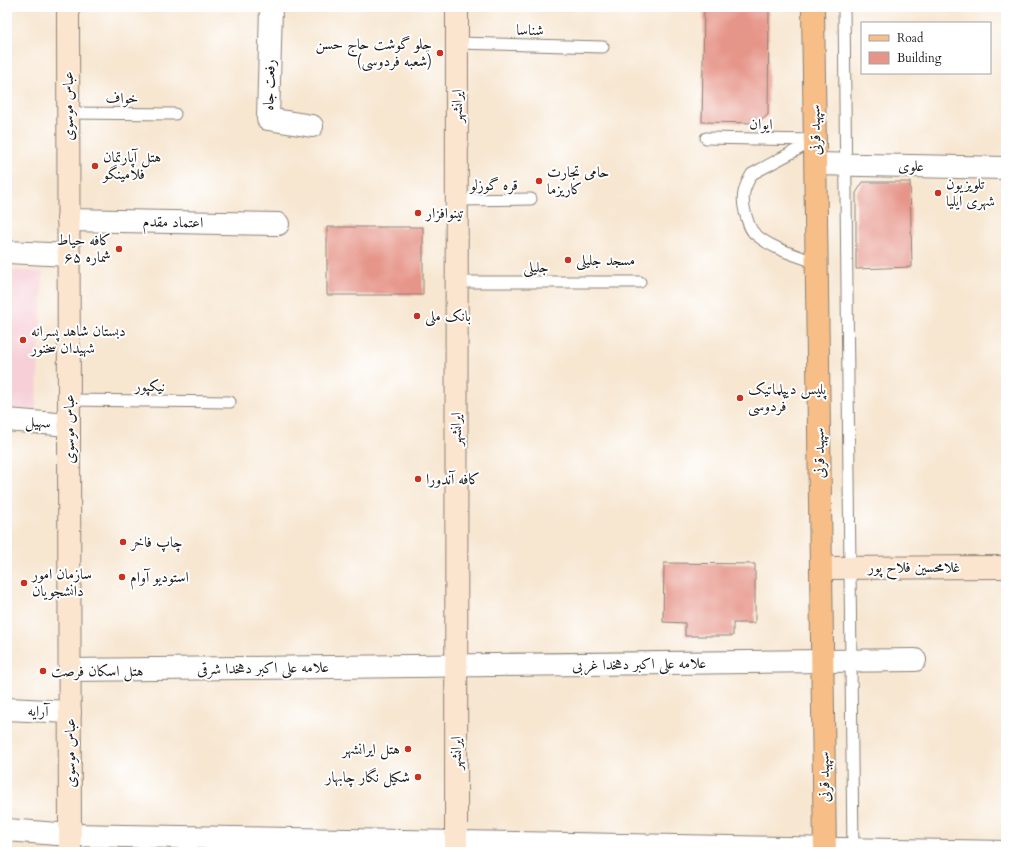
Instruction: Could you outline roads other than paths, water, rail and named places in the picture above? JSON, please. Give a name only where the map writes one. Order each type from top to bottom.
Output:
[{"type":"main road","name":"سپهبد قرنی","points":[[813,7],[825,850]]},
{"type":"street","name":"عباس موسوی","points":[[68,7],[70,844]]},
{"type":"street","name":"رفعت جاه","points":[[271,7],[268,119],[312,126]]},
{"type":"street","name":"ایرانشهر","points":[[456,847],[457,7]]},
{"type":"street","name":"علوی","points":[[816,164],[1006,168]]},
{"type":"street","name":"اعتماد مقدم","points":[[68,220],[278,224]]},
{"type":"street","points":[[7,252],[69,255]]},
{"type":"street","name":"سهیل","points":[[7,420],[69,425]]},
{"type":"street","name":"غلامحسین فلاح‌ پور","points":[[821,568],[1006,567]]},
{"type":"street","name":"علامه علی اکبر دهخدا غربی","points":[[456,666],[916,660]]},
{"type":"street","name":"علامه علی اکبر دهخدا شرقی","points":[[70,670],[456,666]]},
{"type":"street","name":"آرایه","points":[[7,709],[70,712]]},
{"type":"street","points":[[7,830],[70,844],[1006,852]]},
{"type":"lane","points":[[844,7],[853,851]]},
{"type":"lane","name":"شناسا","points":[[457,43],[603,47]]},
{"type":"lane","name":"خواف","points":[[68,113],[176,114]]},
{"type":"lane","name":"ایوان","points":[[706,138],[815,140]]},
{"type":"lane","points":[[815,140],[752,174],[746,184],[742,203],[747,220],[754,234],[777,248],[817,263]]},
{"type":"lane","name":"قره گوزلو","points":[[456,200],[531,199]]},
{"type":"lane","name":"جلیلی","points":[[456,282],[640,282]]},
{"type":"lane","name":"نیکپور","points":[[69,400],[230,402]]},
{"type":"place","name":"چلو گوشت حاج حسن (شعبه فردوسی)","points":[[440,53]]},
{"type":"place","name":"هتل آپارتمان فلامینگو","points":[[95,166]]},
{"type":"place","name":"حامی تجارت کاریزما","points":[[539,181]]},
{"type":"place","name":"تلویزیون شهری ایلیا","points":[[938,193]]},
{"type":"place","name":"تینوافزار","points":[[418,213]]},
{"type":"place","name":"کافه حياط شماره ۶۵","points":[[119,249]]},
{"type":"place","name":"مسجد جلیلی","points":[[568,260]]},
{"type":"place","name":"بانک ملی","points":[[417,316]]},
{"type":"place","name":"دبستان شاهد پسرانه شهیدان سخنور","points":[[23,340]]},
{"type":"place","name":"پلیس دیپلماتیک فردوسی","points":[[740,398]]},
{"type":"place","name":"کافه آندورا","points":[[418,479]]},
{"type":"place","name":"چاپ فاخر","points":[[123,542]]},
{"type":"place","name":"استودیو آوام","points":[[122,577]]},
{"type":"place","name":"سازمان امور دانشجویان","points":[[24,583]]},
{"type":"place","name":"هتل اسکان فرصت","points":[[43,671]]},
{"type":"place","name":"هتل ایرانشهر","points":[[408,749]]},
{"type":"place","name":"شکیل نگار چابهار","points":[[418,777]]}]
